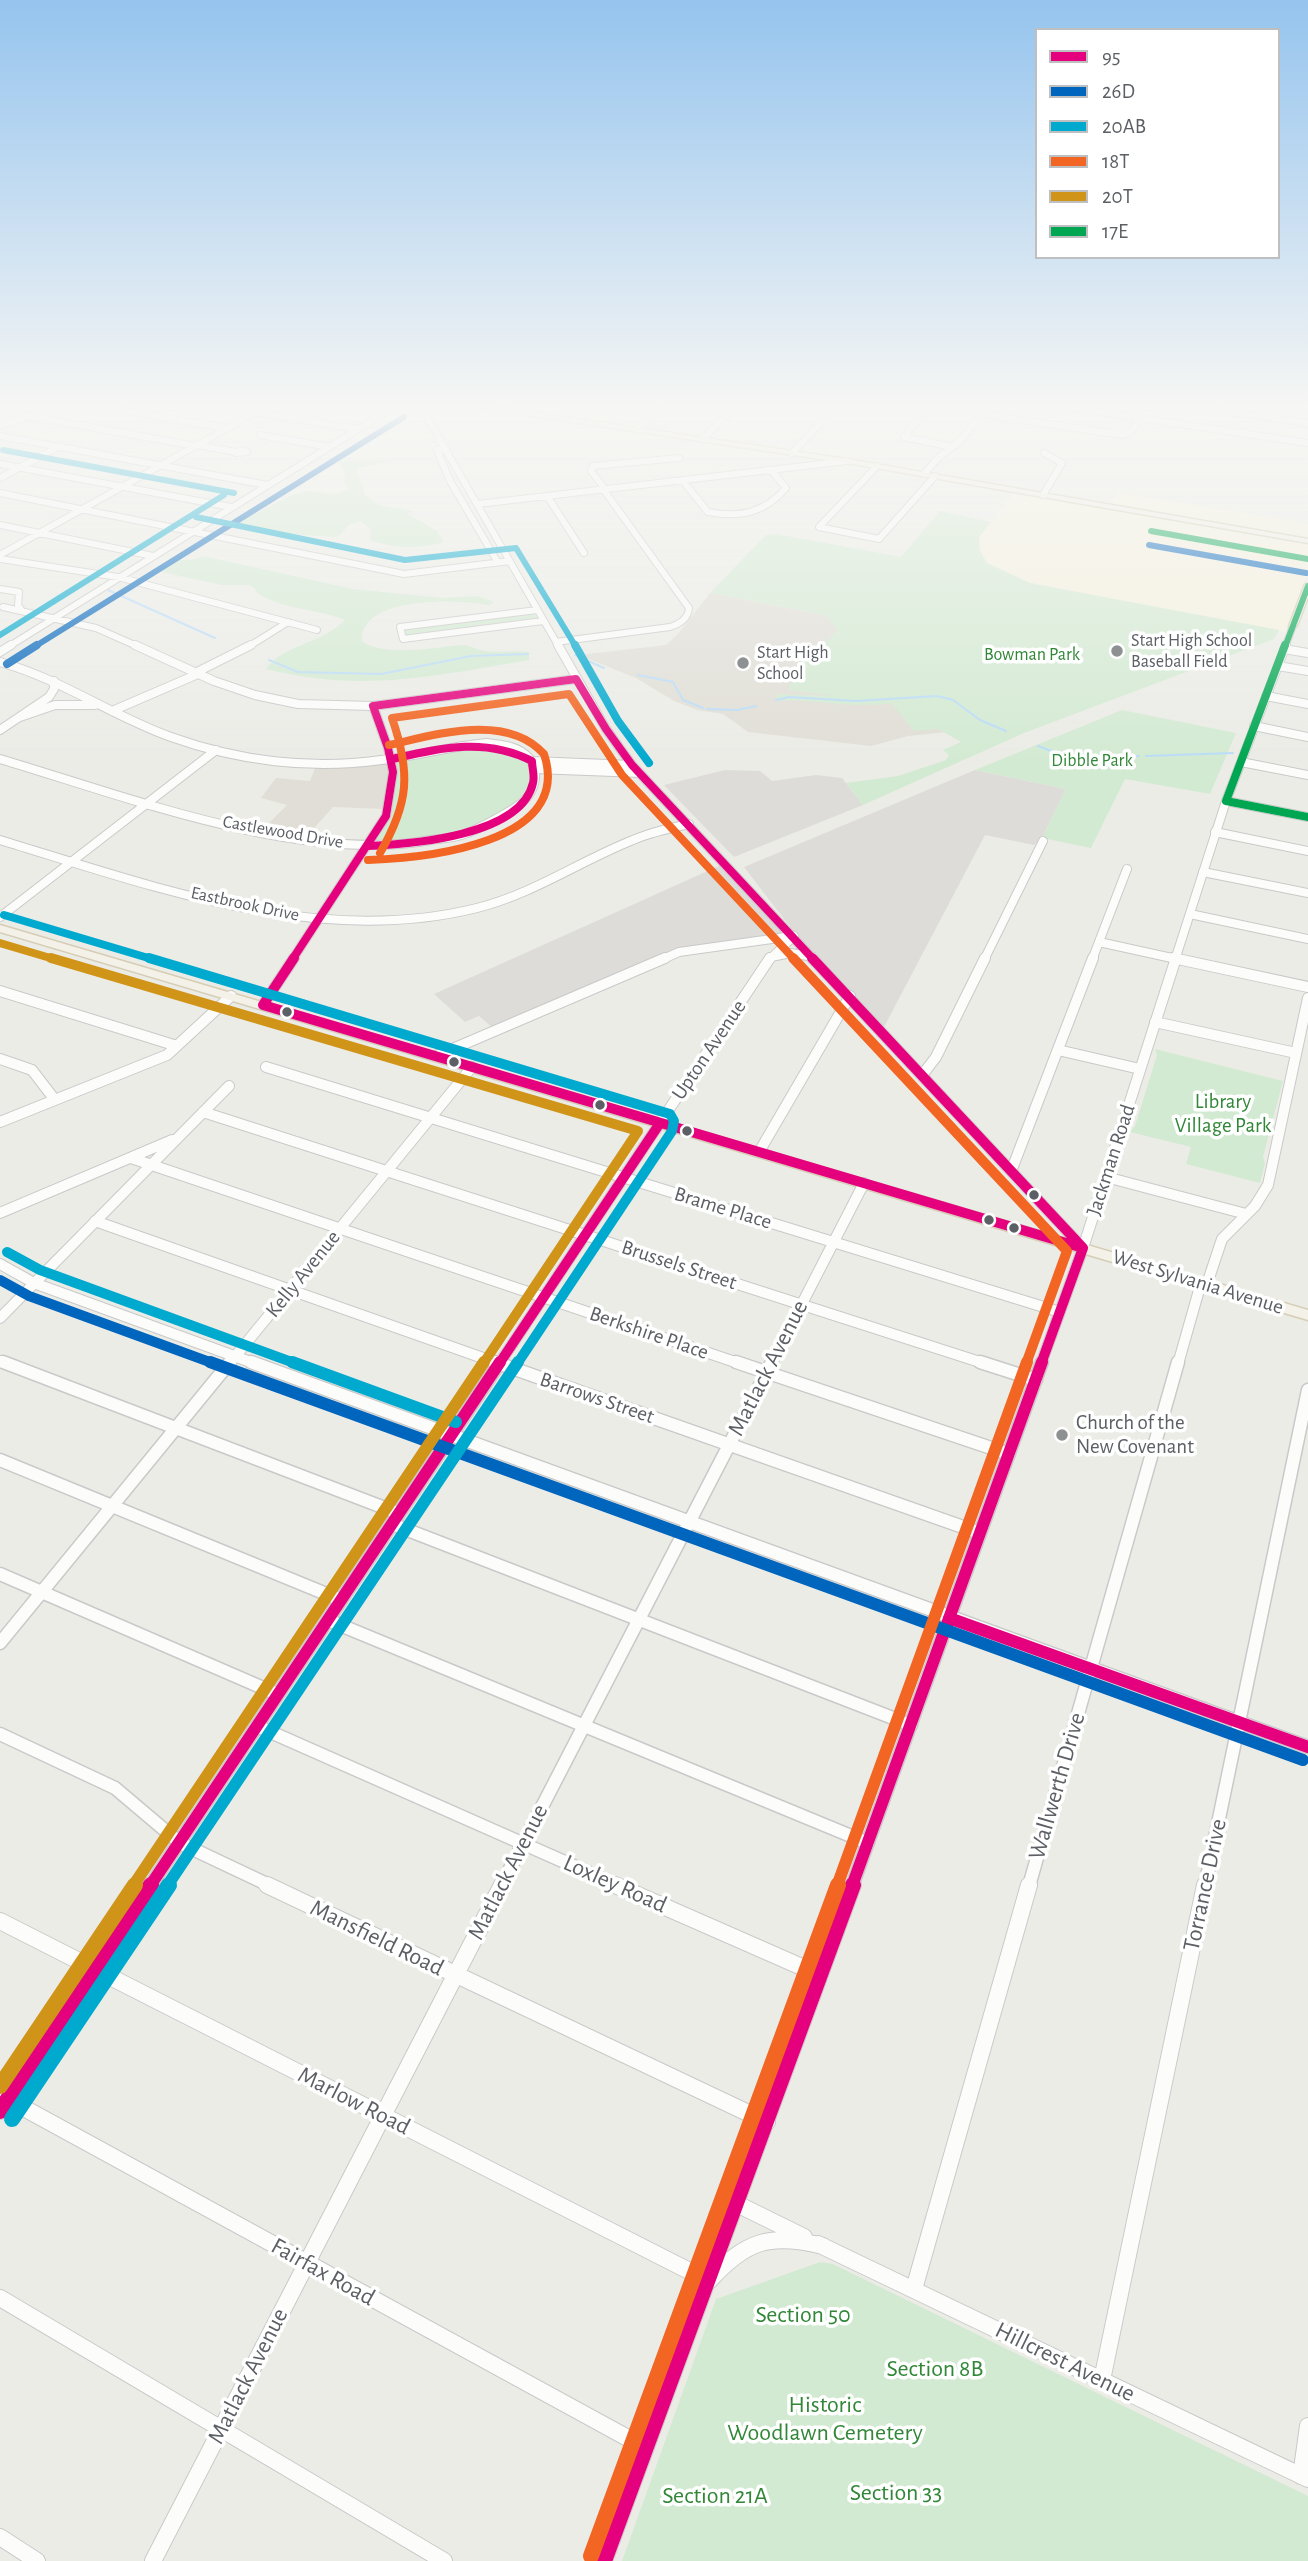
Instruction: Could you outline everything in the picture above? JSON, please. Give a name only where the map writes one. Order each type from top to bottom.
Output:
[{"type":"main road","points":[[1214,525],[1308,541]]},
{"type":"main road","name":"Jackman Road","points":[[1293,626],[1308,586]]},
{"type":"main road","name":"West Sylvania Avenue","points":[[0,928],[1308,1315]]},
{"type":"street","points":[[0,525],[153,556]]},
{"type":"street","points":[[0,557],[56,525]]},
{"type":"street","points":[[161,525],[404,574],[510,561]]},
{"type":"street","points":[[0,652],[203,525]]},
{"type":"street","points":[[476,525],[497,561]]},
{"type":"street","points":[[490,525],[576,679],[606,729],[632,765],[1083,1248]]},
{"type":"street","points":[[566,525],[584,553]]},
{"type":"street","points":[[556,642],[673,626],[685,619],[689,608],[629,525]]},
{"type":"street","points":[[821,525],[819,527],[879,539],[892,525]]},
{"type":"street","points":[[0,557],[118,578],[317,630]]},
{"type":"street","points":[[0,589],[16,591],[20,596]]},
{"type":"street","points":[[20,596],[18,605],[22,611]]},
{"type":"street","points":[[1,608],[20,596]]},
{"type":"street","points":[[1,608],[104,631],[197,674],[243,691],[298,704],[373,706],[576,679]]},
{"type":"street","points":[[537,610],[400,627],[403,639],[543,621]]},
{"type":"street","points":[[112,711],[197,674],[245,649],[288,622]]},
{"type":"street","name":"Jackman Road","points":[[604,2561],[709,2281],[1036,1380],[1083,1248],[1215,832],[1293,626]]},
{"type":"street","points":[[1284,649],[1308,653]]},
{"type":"street","points":[[0,662],[54,681],[154,730],[216,750],[262,759],[312,764],[392,759],[471,744],[492,743],[514,748],[534,765],[640,773]]},
{"type":"street","points":[[1278,666],[1308,671]]},
{"type":"street","points":[[0,730],[51,695],[55,687],[54,681]]},
{"type":"street","points":[[1266,696],[1308,704]]},
{"type":"street","points":[[20,717],[38,709],[64,704],[104,707]]},
{"type":"street","points":[[263,1005],[368,846],[392,800],[395,774],[392,759],[373,706]]},
{"type":"street","points":[[1254,726],[1308,737]]},
{"type":"street","points":[[0,916],[216,750]]},
{"type":"street","name":"Castlewood Drive","points":[[0,759],[146,804],[305,839],[368,846],[441,840],[493,822],[517,806],[529,793],[536,779],[534,765]]},
{"type":"street","points":[[1241,762],[1308,775]]},
{"type":"street","points":[[534,765],[632,765]]},
{"type":"street","points":[[1226,801],[1308,817]]},
{"type":"street","name":"Eastbrook Drive","points":[[0,841],[246,907],[320,919],[393,921],[476,909],[563,874],[626,842],[689,824]]},
{"type":"street","points":[[1215,832],[1308,851]]},
{"type":"street","points":[[923,1074],[936,1057],[1043,841]]},
{"type":"street","points":[[1012,1169],[1127,869]]},
{"type":"street","points":[[1203,872],[1308,893]]},
{"type":"street","points":[[1190,914],[1308,939]]},
{"type":"street","points":[[436,1056],[679,952],[794,936]]},
{"type":"street","name":"Upton Avenue","points":[[3,2102],[96,1970],[277,1694],[773,954],[794,936]]},
{"type":"street","points":[[1099,942],[1308,987]]},
{"type":"street","points":[[740,943],[773,954],[791,953],[814,958]]},
{"type":"street","points":[[0,991],[177,1046]]},
{"type":"street","points":[[0,1122],[167,1055],[231,996]]},
{"type":"street","points":[[759,1152],[850,996]]},
{"type":"street","name":"Wallwerth Drive","points":[[914,2290],[1204,1284],[1219,1244],[1228,1231],[1260,1200],[1268,1185],[1296,1054],[1305,1028],[1308,998]]},
{"type":"street","points":[[1155,1022],[1296,1054]]},
{"type":"street","points":[[1058,1050],[1140,1069]]},
{"type":"street","points":[[0,1059],[32,1070],[55,1100]]},
{"type":"street","name":"Brame Place","points":[[266,1067],[1060,1312]]},
{"type":"street","name":"Kelly Avenue","points":[[0,1643],[472,1067]]},
{"type":"street","points":[[0,1318],[229,1086]]},
{"type":"street","name":"Brussels Street","points":[[203,1112],[1036,1380]]},
{"type":"street","points":[[0,1213],[177,1138]]},
{"type":"street","name":"Berkshire Place","points":[[131,1158],[1009,1454]]},
{"type":"street","points":[[1106,1177],[1246,1214]]},
{"type":"street","name":"Matlack Avenue","points":[[153,2561],[864,1183]]},
{"type":"street","name":"Barrows Street","points":[[96,1221],[980,1534]]},
{"type":"street","points":[[0,1264],[34,1283],[1308,1747]]},
{"type":"street","points":[[0,1361],[176,1428],[639,1619],[911,1725]]},
{"type":"street","name":"Torrance Drive","points":[[1102,2380],[1308,1390]]},
{"type":"street","points":[[0,1460],[341,1600]]},
{"type":"street","points":[[0,1574],[277,1694]]},
{"type":"street","points":[[328,1620],[868,1843]]},
{"type":"street","name":"Loxley Road","points":[[257,1726],[820,1975]]},
{"type":"street","name":"Mansfield Road","points":[[0,1734],[115,1788],[180,1843],[767,2122]]},
{"type":"street","name":"Marlow Road","points":[[0,1921],[709,2281]]},
{"type":"street","name":"Fairfax Road","points":[[3,2102],[307,2263],[646,2448]]},
{"type":"street","name":"Hillcrest Avenue","points":[[737,2204],[1305,2477]]},
{"type":"street","name":"Hillcrest Avenue","points":[[709,2281],[723,2263],[749,2244],[778,2238],[796,2238],[823,2246]]},
{"type":"street","points":[[0,2298],[222,2427],[444,2561]]},
{"type":"street","points":[[1305,2477],[1308,2426]]},
{"type":"street","points":[[0,2537],[37,2561]]},
{"type":"shaded area","points":[[989,525],[1308,525],[1308,571],[1285,632],[1030,583],[987,563],[980,551],[979,538]]},
{"type":"shaded area","name":"Start High School","points":[[710,593],[825,615],[838,629],[893,648],[884,671],[1008,726],[908,736],[871,746],[748,732],[723,714],[697,710],[674,701],[636,678],[579,655],[666,645]]},
{"type":"shaded area","points":[[388,762],[391,783],[384,809],[333,807],[307,836],[265,827],[287,805],[261,798],[276,778],[310,781],[316,766]]},
{"type":"shaded area","points":[[725,770],[760,771],[772,781],[816,775],[842,778],[863,805],[734,857],[664,785]]},
{"type":"shaded area","points":[[975,770],[1066,789],[1042,838],[1034,845],[985,835],[884,1027],[794,932],[744,867]]},
{"type":"shaded area","points":[[721,865],[785,933],[674,950],[493,1028],[479,1016],[465,1022],[434,994]]},
{"type":"green space","points":[[238,525],[350,525],[337,537],[249,532]]},
{"type":"green space","points":[[365,525],[426,525],[437,531],[444,542],[407,547],[389,545],[370,540],[371,530]]},
{"type":"green space","name":"Bowman Park","points":[[929,525],[989,525],[979,537],[980,551],[987,563],[1030,583],[1279,630],[1274,639],[1024,733],[863,805],[846,783],[898,776],[946,760],[949,755],[943,750],[961,742],[938,729],[914,731],[891,703],[862,705],[778,701],[776,694],[837,696],[788,690],[802,651],[829,640],[837,629],[825,615],[710,593],[766,535],[776,534],[901,557]]},
{"type":"green space","points":[[203,556],[353,589],[443,598],[477,596],[494,602],[490,605],[436,602],[394,608],[377,615],[366,626],[362,641],[382,649],[395,650],[463,645],[485,651],[529,652],[529,660],[398,680],[334,680],[266,669],[283,654],[336,628],[345,620],[272,601],[260,595],[250,585],[221,585],[162,572],[174,560],[191,560]]},
{"type":"green space","points":[[534,613],[538,620],[410,636],[406,635],[404,630]]},
{"type":"green space","name":"Dibble Park","points":[[1122,710],[1236,733],[1210,794],[1125,779],[1091,848],[1042,838],[1066,789],[975,770]]},
{"type":"green space","points":[[500,746],[520,754],[532,769],[532,783],[523,798],[483,826],[443,838],[374,843],[391,803],[396,783],[396,761],[460,747]]},
{"type":"green space","name":"Library Village Park","points":[[1155,1049],[1283,1081],[1263,1157],[1265,1163],[1260,1183],[1186,1164],[1191,1147],[1130,1132],[1135,1126],[1157,1055]]},
{"type":"green space","name":"Historic Woodlawn Cemetery","points":[[820,2262],[833,2264],[1308,2496],[1308,2561],[622,2561],[716,2299]]},
{"type":"waterway","points":[[108,590],[215,638]]},
{"type":"waterway","points":[[269,660],[298,672],[381,674],[471,656],[528,654]]},
{"type":"waterway","points":[[575,655],[604,668]]},
{"type":"waterway","points":[[638,675],[673,682],[683,700],[703,708]]},
{"type":"waterway","points":[[776,700],[789,697],[856,701],[937,696],[953,700],[980,720],[1006,731]]},
{"type":"waterway","points":[[707,709],[737,710],[756,706]]},
{"type":"waterway","points":[[1038,746],[1075,760],[1139,756]]},
{"type":"waterway","points":[[1146,756],[1233,753]]},
{"type":"transit line","name":"20AB","points":[[0,635],[177,525]]},
{"type":"transit line","name":"26D","points":[[7,664],[231,525]]},
{"type":"transit line","name":"20AB","points":[[233,525],[405,560],[516,548],[522,554],[618,721],[649,763]]},
{"type":"transit line","name":"17E","points":[[1151,531],[1308,559]]},
{"type":"transit line","name":"26D","points":[[1149,545],[1306,573]]},
{"type":"transit line","name":"17E","points":[[1226,801],[1308,586]]},
{"type":"transit line","name":"95","points":[[576,679],[606,729],[632,765],[1083,1248],[263,1005],[386,816],[393,772],[388,748],[373,706],[576,679]]},
{"type":"transit line","name":"18T","points":[[380,853],[398,819],[406,787],[403,755],[392,718],[569,694],[622,775],[1067,1251],[724,2199],[591,2556]]},
{"type":"transit line","name":"18T","points":[[368,860],[440,854],[492,839],[515,827],[529,815],[540,802],[546,786],[547,767],[544,754],[513,735],[496,731],[460,731],[389,745]]},
{"type":"transit line","name":"95","points":[[368,846],[436,839],[488,825],[509,814],[525,800],[533,783],[532,761],[498,747],[463,746],[392,759]]},
{"type":"transit line","name":"17E","points":[[1226,801],[1308,817]]},
{"type":"transit line","name":"20AB","points":[[4,915],[664,1110],[674,1121],[672,1131],[12,2119]]},
{"type":"transit line","name":"20T","points":[[0,943],[638,1131],[0,2086]]},
{"type":"transit line","name":"95","points":[[0,2111],[660,1123]]},
{"type":"transit line","name":"95","points":[[604,2561],[737,2204],[1083,1248]]},
{"type":"transit line","name":"20AB","points":[[7,1252],[40,1270],[456,1422]]},
{"type":"transit line","name":"26D","points":[[0,1280],[29,1296],[1303,1760]]},
{"type":"transit line","name":"95","points":[[949,1618],[1308,1747]]},
{"type":"place","name":"Start High School Baseball Field","points":[[1117,651]]},
{"type":"place","name":"Start High School","points":[[743,663]]},
{"type":"place","name":"Church of the New Covenant","points":[[1062,1435]]},
{"type":"park label","name":"Section 50","points":[[803,2315]]},
{"type":"park label","name":"Section 8B","points":[[935,2369]]},
{"type":"park label","name":"Section 33","points":[[896,2493]]},
{"type":"park label","name":"Section 21A","points":[[715,2496]]}]
